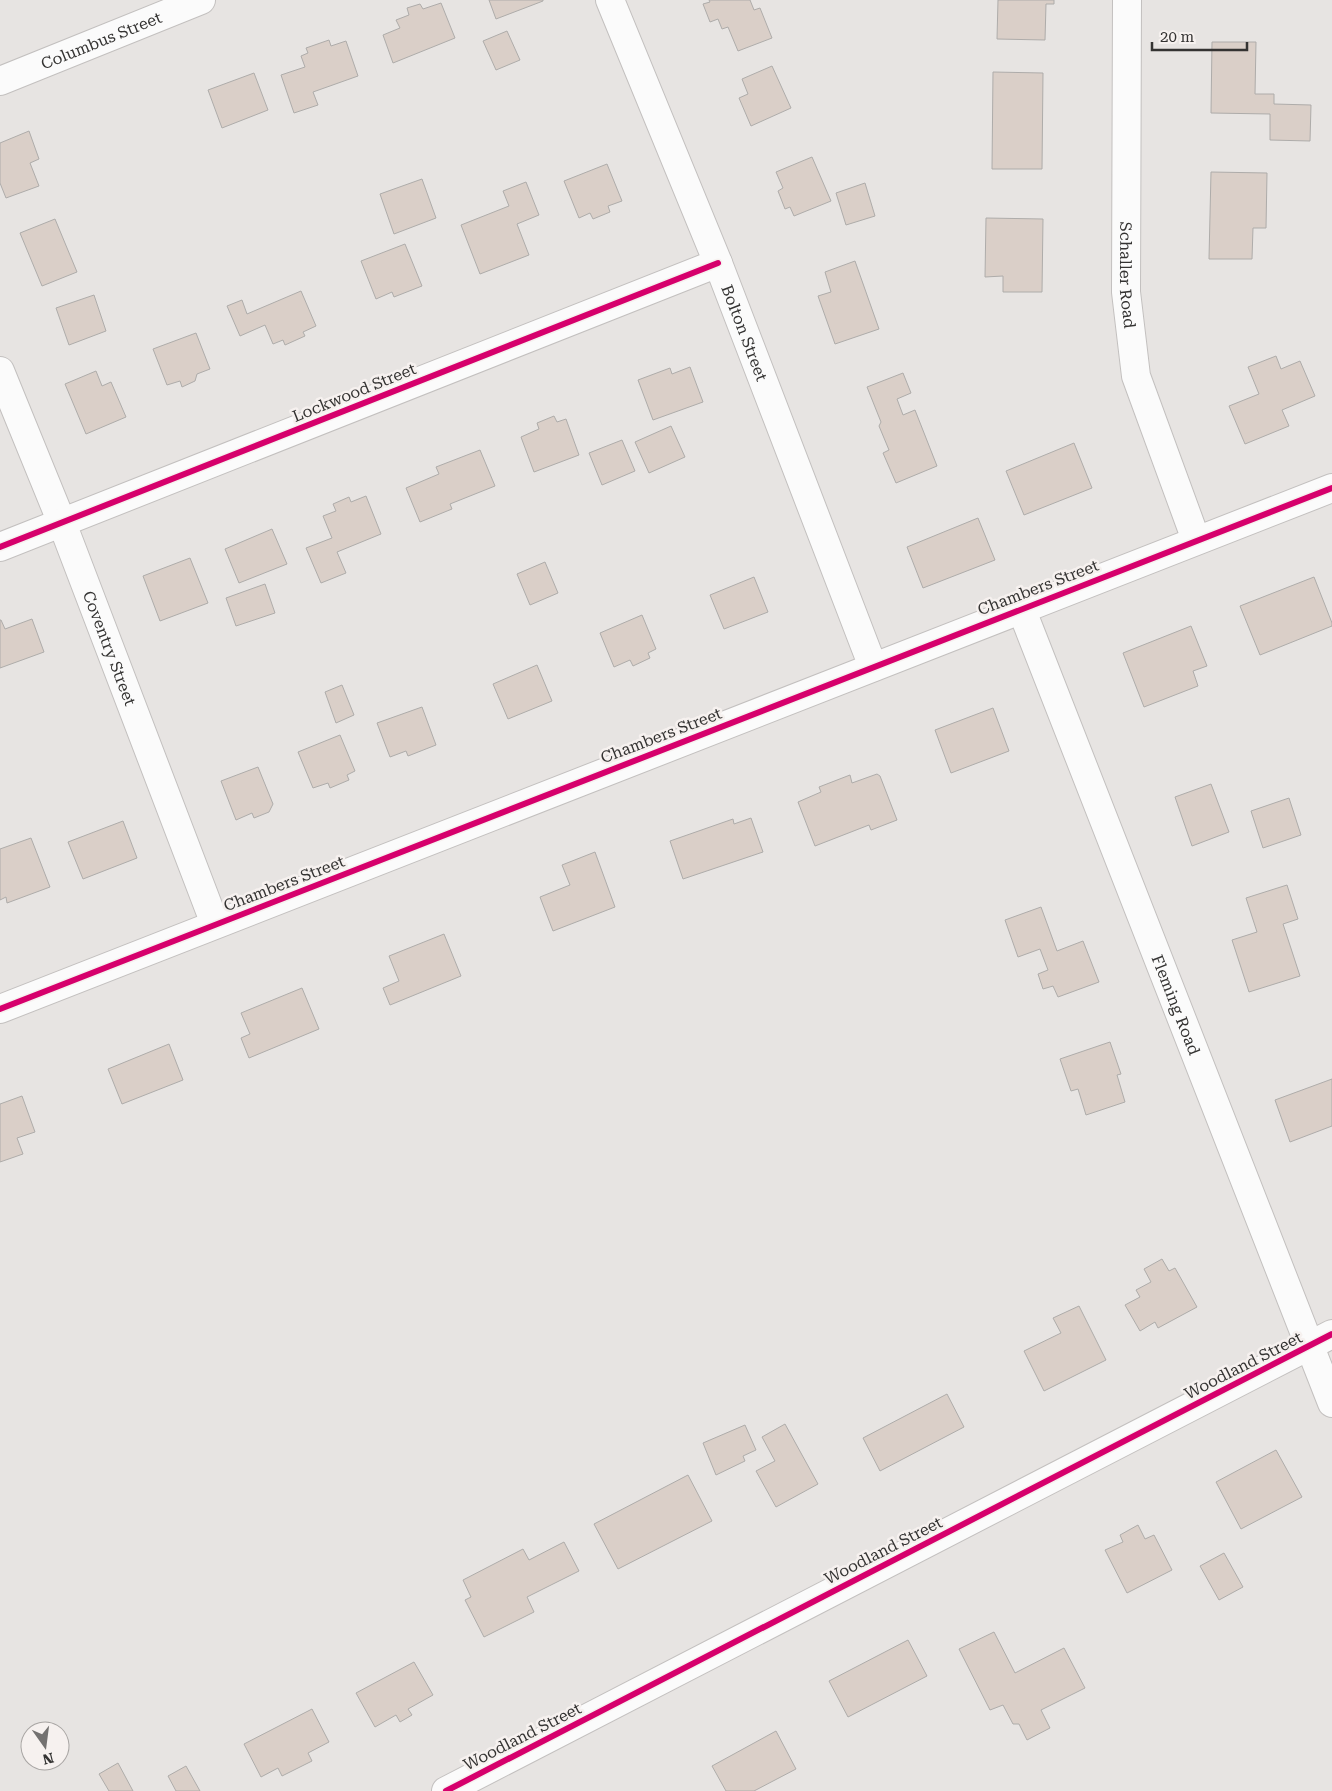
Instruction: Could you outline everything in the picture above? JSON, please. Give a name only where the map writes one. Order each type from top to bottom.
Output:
[{"type":"street","name":"Columbus Street","points":[[0,80],[201,0]]},
{"type":"street","name":"Bolton Street","points":[[610,0],[718,263],[873,667]]},
{"type":"street","name":"Schaller Road","points":[[1127,0],[1126,292],[1136,376],[1196,540]]},
{"type":"street","name":"Lockwood Street","points":[[0,547],[718,263]]},
{"type":"street","name":"Coventry Street","points":[[0,371],[62,523],[215,924]]},
{"type":"street","name":"Chambers Street","points":[[0,1009],[1021,608],[1332,488]]},
{"type":"street","name":"Fleming Road","points":[[1021,608],[1321,1340],[1332,1403]]},
{"type":"street","name":"Woodland Street","points":[[446,1791],[1321,1340]]},
{"type":"building","points":[[489,0],[543,0],[543,1],[496,19]]},
{"type":"building","points":[[709,0],[750,0],[754,10],[760,8],[772,38],[738,51],[728,27],[722,29],[718,19],[710,22],[703,4],[710,2]]},
{"type":"building","points":[[998,0],[1054,0],[1054,4],[1046,4],[1045,40],[997,39]]},
{"type":"building","points":[[441,3],[455,38],[393,63],[383,35],[400,28],[396,20],[409,15],[407,8],[420,4],[423,9]]},
{"type":"building","points":[[507,31],[520,60],[496,70],[483,41]]},
{"type":"building","points":[[329,40],[331,46],[346,41],[358,76],[313,92],[318,105],[294,113],[281,75],[305,67],[301,56],[308,53],[306,48]]},
{"type":"building","points":[[1212,42],[1256,42],[1255,94],[1274,94],[1274,104],[1311,105],[1310,141],[1270,140],[1270,114],[1211,113]]},
{"type":"building","points":[[772,66],[791,108],[751,126],[739,98],[748,94],[742,79]]},
{"type":"building","points":[[993,72],[1043,73],[1042,169],[992,169]]},
{"type":"building","points":[[254,73],[268,110],[222,128],[208,90]]},
{"type":"building","points":[[29,131],[39,159],[30,163],[39,186],[6,198],[0,183],[0,143]]},
{"type":"building","points":[[812,157],[831,201],[794,216],[790,207],[785,209],[778,191],[783,188],[776,172]]},
{"type":"building","points":[[607,164],[622,201],[608,206],[610,212],[593,219],[590,213],[579,218],[564,181]]},
{"type":"building","points":[[1211,172],[1267,173],[1266,228],[1253,228],[1252,259],[1209,259]]},
{"type":"building","points":[[422,179],[436,218],[394,234],[380,194]]},
{"type":"building","points":[[526,182],[539,215],[517,224],[529,255],[480,274],[461,225],[509,206],[503,191]]},
{"type":"building","points":[[865,183],[875,216],[846,225],[836,193]]},
{"type":"building","points":[[986,218],[1043,219],[1042,292],[1003,292],[1003,276],[985,277]]},
{"type":"building","points":[[55,219],[77,272],[42,286],[20,233]]},
{"type":"building","points":[[405,244],[422,286],[394,297],[392,292],[376,299],[361,261]]},
{"type":"building","points":[[855,261],[879,329],[835,344],[818,296],[831,292],[825,272]]},
{"type":"building","points":[[301,291],[316,326],[303,332],[305,336],[285,345],[283,340],[273,344],[265,325],[240,336],[227,306],[242,300],[247,314]]},
{"type":"building","points":[[94,295],[106,331],[69,345],[56,308]]},
{"type":"building","points":[[196,333],[210,369],[197,374],[195,381],[182,387],[180,381],[167,385],[153,349]]},
{"type":"building","points":[[1276,356],[1281,369],[1300,361],[1315,396],[1282,410],[1289,426],[1245,444],[1229,406],[1259,394],[1248,367]]},
{"type":"building","points":[[690,367],[703,402],[653,420],[638,380],[670,368],[672,374]]},
{"type":"building","points":[[96,371],[102,386],[111,382],[126,417],[86,434],[65,384]]},
{"type":"building","points":[[903,373],[911,393],[897,399],[903,415],[915,410],[937,466],[896,483],[883,453],[889,450],[879,426],[881,422],[867,387]]},
{"type":"building","points":[[554,416],[557,422],[566,419],[579,455],[534,472],[521,437],[539,429],[537,423]]},
{"type":"building","points":[[671,426],[685,457],[649,473],[635,442]]},
{"type":"building","points":[[622,440],[635,471],[602,485],[589,453]]},
{"type":"building","points":[[1074,443],[1092,488],[1024,515],[1006,471]]},
{"type":"building","points":[[480,450],[495,486],[450,504],[452,509],[420,522],[406,488],[439,474],[436,467]]},
{"type":"building","points":[[366,496],[381,534],[337,552],[346,573],[321,583],[306,548],[332,538],[323,516],[336,511],[333,504],[349,497],[351,502]]},
{"type":"building","points":[[978,518],[995,560],[923,588],[907,547]]},
{"type":"building","points":[[272,529],[287,564],[239,583],[225,549]]},
{"type":"building","points":[[190,558],[208,603],[160,621],[143,576]]},
{"type":"building","points":[[545,562],[558,593],[530,605],[517,574]]},
{"type":"building","points":[[754,577],[768,612],[724,629],[710,595]]},
{"type":"building","points":[[1314,577],[1332,626],[1260,655],[1240,606]]},
{"type":"building","points":[[265,584],[275,613],[236,626],[226,598]]},
{"type":"building","points":[[642,615],[656,649],[648,653],[650,658],[633,666],[630,660],[614,667],[600,633]]},
{"type":"building","points":[[32,619],[44,652],[0,668],[0,620],[5,629]]},
{"type":"building","points":[[1191,626],[1207,666],[1193,671],[1198,686],[1144,707],[1123,653]]},
{"type":"building","points":[[537,665],[552,701],[508,719],[493,684]]},
{"type":"building","points":[[342,685],[354,715],[336,723],[325,692]]},
{"type":"building","points":[[422,707],[436,745],[408,756],[406,751],[390,757],[377,723]]},
{"type":"building","points":[[993,708],[1009,751],[951,773],[935,730]]},
{"type":"building","points":[[340,735],[355,771],[347,775],[349,780],[330,788],[328,783],[313,788],[298,752]]},
{"type":"building","points":[[258,767],[273,804],[269,812],[254,818],[252,813],[236,820],[221,781]]},
{"type":"building","points":[[877,774],[880,776],[897,820],[871,830],[869,825],[815,846],[798,802],[821,792],[819,787],[850,775],[852,783]]},
{"type":"building","points":[[1211,784],[1229,832],[1192,846],[1175,797]]},
{"type":"building","points":[[1289,798],[1301,835],[1263,848],[1251,811]]},
{"type":"building","points":[[751,818],[763,852],[683,879],[670,841],[733,819],[734,824]]},
{"type":"building","points":[[123,821],[137,858],[83,879],[68,842]]},
{"type":"building","points":[[31,838],[50,887],[7,903],[6,897],[0,900],[0,849]]},
{"type":"building","points":[[595,852],[615,907],[553,931],[540,897],[570,885],[562,865]]},
{"type":"building","points":[[1287,885],[1298,919],[1283,924],[1300,976],[1249,992],[1232,940],[1257,932],[1246,898]]},
{"type":"building","points":[[1041,907],[1057,951],[1083,941],[1099,982],[1058,997],[1053,986],[1043,989],[1038,974],[1048,970],[1040,949],[1018,957],[1005,920]]},
{"type":"building","points":[[444,934],[461,976],[390,1005],[383,988],[399,981],[389,956]]},
{"type":"building","points":[[302,988],[319,1029],[249,1058],[241,1038],[250,1034],[241,1013]]},
{"type":"building","points":[[1110,1042],[1121,1074],[1117,1075],[1125,1102],[1086,1115],[1078,1089],[1071,1091],[1060,1059]]},
{"type":"building","points":[[169,1044],[183,1080],[122,1104],[108,1069]]},
{"type":"building","points":[[1332,1079],[1332,1126],[1290,1142],[1275,1100]]},
{"type":"building","points":[[22,1096],[35,1132],[17,1138],[23,1154],[0,1162],[0,1104]]},
{"type":"building","points":[[1162,1259],[1169,1271],[1175,1268],[1197,1307],[1158,1328],[1155,1322],[1140,1331],[1125,1305],[1140,1297],[1136,1290],[1151,1282],[1144,1269]]},
{"type":"building","points":[[1079,1306],[1106,1360],[1044,1391],[1024,1351],[1061,1333],[1053,1318]]},
{"type":"building","points":[[947,1394],[964,1427],[880,1471],[863,1438]]},
{"type":"building","points":[[785,1424],[818,1484],[776,1507],[756,1471],[775,1461],[762,1437]]},
{"type":"building","points":[[745,1425],[756,1450],[743,1456],[745,1461],[716,1475],[703,1443]]},
{"type":"building","points":[[1276,1450],[1302,1497],[1241,1529],[1216,1482]]},
{"type":"building","points":[[688,1475],[712,1521],[618,1569],[594,1524]]},
{"type":"building","points":[[1138,1525],[1145,1539],[1154,1535],[1172,1570],[1127,1593],[1105,1550],[1123,1542],[1120,1535]]},
{"type":"building","points":[[564,1542],[579,1571],[527,1597],[534,1612],[484,1637],[465,1600],[471,1597],[463,1580],[523,1549],[529,1560]]},
{"type":"building","points":[[1224,1553],[1243,1587],[1219,1600],[1200,1566]]},
{"type":"building","points":[[994,1632],[1015,1673],[1064,1648],[1085,1688],[1041,1710],[1050,1728],[1027,1740],[1019,1724],[1013,1724],[1003,1705],[990,1710],[959,1649]]},
{"type":"building","points":[[908,1640],[927,1676],[848,1717],[829,1681]]},
{"type":"building","points":[[414,1662],[433,1695],[408,1709],[412,1715],[400,1722],[396,1715],[375,1727],[356,1693]]},
{"type":"building","points":[[312,1709],[329,1742],[308,1753],[312,1761],[282,1776],[278,1768],[261,1777],[244,1744]]},
{"type":"building","points":[[776,1731],[796,1769],[754,1791],[726,1791],[712,1766]]},
{"type":"building","points":[[118,1763],[133,1791],[109,1791],[99,1774]]},
{"type":"building","points":[[186,1766],[200,1791],[176,1791],[168,1776]]},
{"type":"cycle path","points":[[0,547],[718,263]]},
{"type":"cycle path","points":[[0,1009],[1332,488]]},
{"type":"cycle path","points":[[446,1791],[1332,1334]]}]
